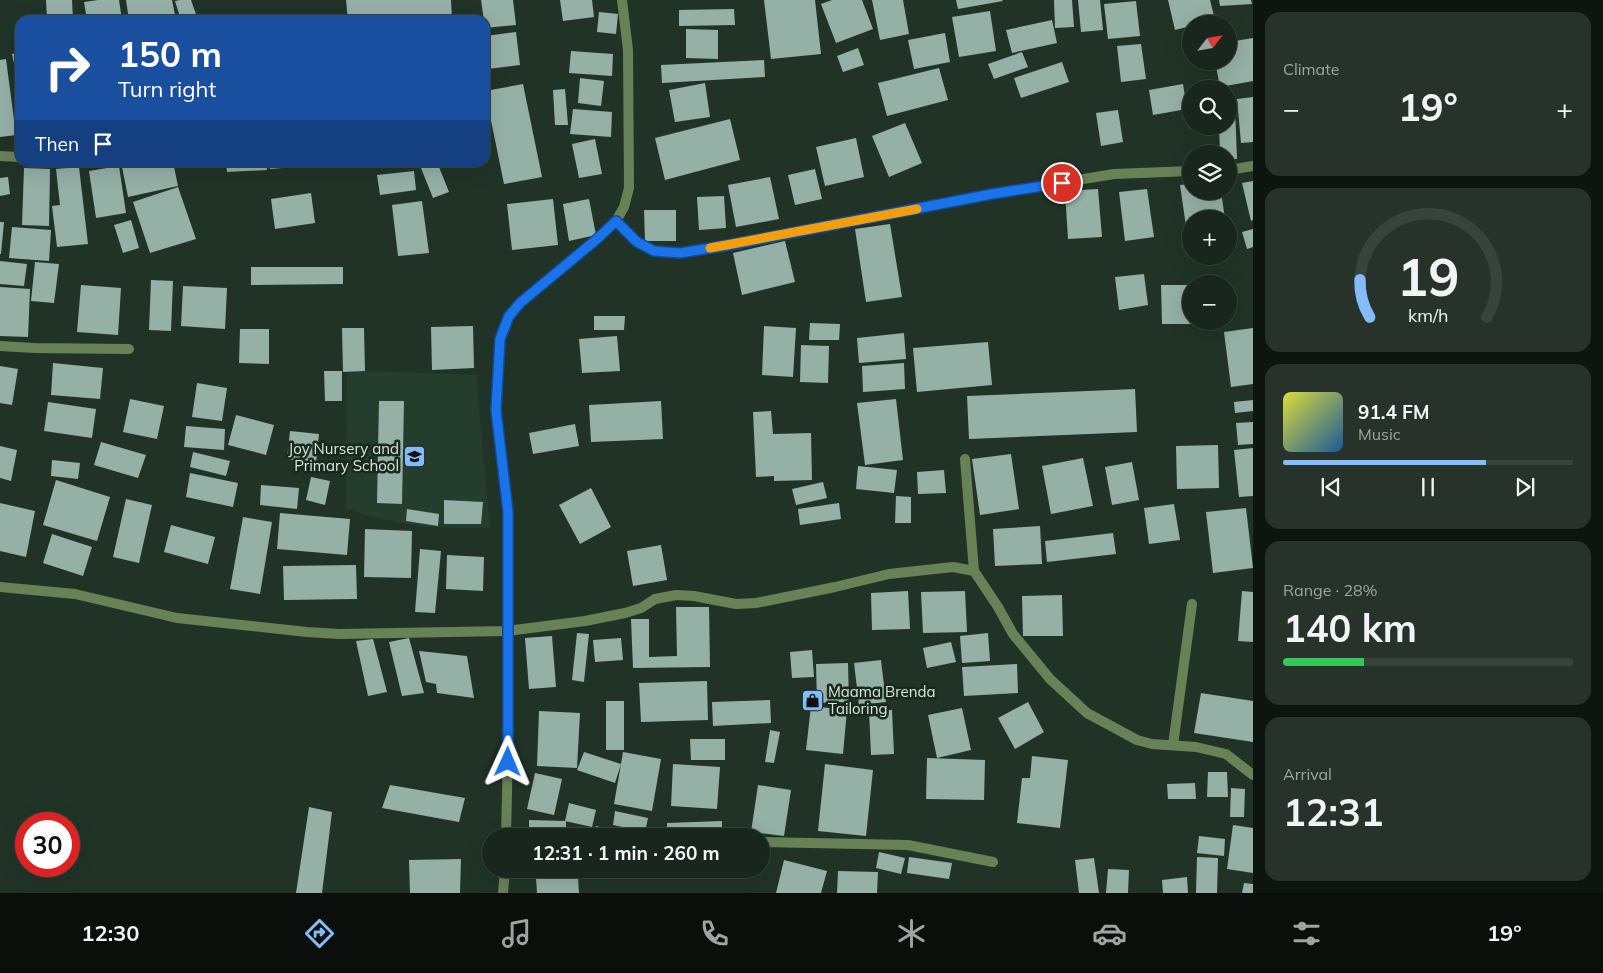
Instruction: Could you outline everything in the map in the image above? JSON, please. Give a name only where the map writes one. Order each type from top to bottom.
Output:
[{"type":"street","points":[[506,828],[509,707],[508,512],[496,410],[500,339],[509,316],[520,303],[597,239],[616,221],[624,207],[629,188],[628,50],[622,0]]},
{"type":"street","points":[[0,156],[15,158]]},
{"type":"street","points":[[1237,169],[1253,166]]},
{"type":"street","points":[[616,221],[637,242],[654,251],[680,253],[992,194],[1114,174],[1182,171]]},
{"type":"street","points":[[0,346],[129,349]]},
{"type":"street","points":[[965,459],[974,571],[1013,634],[1050,680],[1087,713],[1137,740],[1152,744],[1196,747],[1226,754],[1253,776]]},
{"type":"street","points":[[0,587],[74,594],[177,618],[339,634],[508,630],[585,621],[624,613],[641,608],[656,599],[676,595],[694,596],[736,604],[756,603],[889,574],[953,567],[974,571]]},
{"type":"street","points":[[1173,745],[1192,604]]},
{"type":"street","points":[[770,842],[908,845],[993,862]]},
{"type":"street","points":[[503,893],[504,878]]},
{"type":"shaded area","name":"Joy Nursery and Primary School","points":[[368,371],[476,375],[490,528],[423,527],[373,517],[346,509],[347,373]]},
{"type":"building","points":[[46,0],[72,0],[73,15],[47,15]]},
{"type":"building","points":[[119,0],[121,15],[86,15],[84,2]]},
{"type":"building","points":[[126,0],[172,0],[175,15],[128,15]]},
{"type":"building","points":[[191,0],[196,15],[179,15],[175,1]]},
{"type":"building","points":[[346,0],[451,0],[452,15],[348,15]]},
{"type":"building","points":[[481,0],[513,0],[516,25],[490,28],[490,15],[483,15]]},
{"type":"building","points":[[560,0],[592,0],[594,17],[563,21]]},
{"type":"building","points":[[764,0],[815,0],[821,54],[771,59]]},
{"type":"building","points":[[832,0],[862,0],[873,29],[836,43],[821,4]]},
{"type":"building","points":[[872,0],[903,0],[909,34],[880,40]]},
{"type":"building","points":[[956,0],[1002,0],[1003,1],[958,9]]},
{"type":"building","points":[[1054,0],[1072,0],[1074,27],[1055,28]]},
{"type":"building","points":[[1078,0],[1100,0],[1103,30],[1081,32]]},
{"type":"building","points":[[1168,0],[1210,0],[1214,15],[1182,15],[1182,28],[1175,30]]},
{"type":"building","points":[[1219,0],[1251,0],[1252,4],[1220,6]]},
{"type":"building","points":[[1136,1],[1140,36],[1108,39],[1104,4]]},
{"type":"building","points":[[734,9],[735,25],[679,26],[679,10]]},
{"type":"building","points":[[990,11],[996,51],[959,57],[952,17]]},
{"type":"building","points":[[599,12],[618,14],[616,34],[597,32]]},
{"type":"building","points":[[1052,20],[1057,43],[1012,53],[1006,30]]},
{"type":"building","points":[[686,29],[718,30],[718,59],[686,58]]},
{"type":"building","points":[[516,32],[520,65],[490,69],[490,35]]},
{"type":"building","points":[[945,33],[950,62],[914,69],[908,40]]},
{"type":"building","points":[[1253,38],[1253,81],[1237,84],[1237,80],[1219,80],[1217,70],[1238,70],[1238,40]]},
{"type":"building","points":[[1141,44],[1146,79],[1121,82],[1117,46]]},
{"type":"building","points":[[858,48],[864,65],[843,72],[837,56]]},
{"type":"building","points":[[571,51],[613,54],[612,76],[569,73]]},
{"type":"building","points":[[1022,52],[1028,67],[994,79],[988,64]]},
{"type":"building","points":[[15,53],[15,68],[12,54]]},
{"type":"building","points":[[6,59],[15,135],[0,137],[0,60]]},
{"type":"building","points":[[764,60],[765,77],[662,83],[661,65]]},
{"type":"building","points":[[1062,62],[1069,82],[1021,98],[1014,78]]},
{"type":"building","points":[[939,68],[948,100],[887,116],[878,83]]},
{"type":"building","points":[[580,78],[604,81],[601,106],[578,103]]},
{"type":"building","points":[[705,83],[710,117],[675,122],[669,90]]},
{"type":"building","points":[[523,84],[542,177],[504,184],[490,115],[490,90]]},
{"type":"building","points":[[1182,84],[1182,110],[1153,115],[1149,90]]},
{"type":"building","points":[[565,89],[568,125],[555,125],[553,90]]},
{"type":"building","points":[[1253,97],[1253,142],[1241,143],[1237,99]]},
{"type":"building","points":[[573,109],[612,112],[611,137],[570,134]]},
{"type":"building","points":[[1118,110],[1123,142],[1101,146],[1096,113]]},
{"type":"building","points":[[730,119],[740,160],[665,180],[655,138]]},
{"type":"building","points":[[905,123],[922,163],[889,177],[872,136]]},
{"type":"building","points":[[1219,135],[1236,135],[1236,145],[1220,145]]},
{"type":"building","points":[[856,138],[864,177],[825,186],[816,147]]},
{"type":"building","points":[[595,139],[602,174],[579,178],[572,144]]},
{"type":"building","points":[[79,167],[88,244],[57,247],[52,206],[60,205],[56,169]]},
{"type":"building","points":[[119,167],[126,213],[96,218],[89,171]]},
{"type":"building","points":[[122,167],[174,167],[178,186],[128,197]]},
{"type":"building","points":[[226,167],[267,167],[267,170],[227,172]]},
{"type":"building","points":[[270,167],[295,167],[270,169]]},
{"type":"building","points":[[421,167],[439,167],[449,192],[433,198]]},
{"type":"building","points":[[24,168],[50,169],[49,226],[22,225]]},
{"type":"building","points":[[815,169],[822,199],[795,205],[788,175]]},
{"type":"building","points":[[414,171],[416,190],[380,195],[377,175]]},
{"type":"building","points":[[8,177],[10,194],[0,196],[0,178]]},
{"type":"building","points":[[770,177],[779,219],[736,227],[728,185]]},
{"type":"building","points":[[1253,181],[1253,220],[1251,221],[1242,183]]},
{"type":"building","points":[[178,187],[196,239],[150,253],[133,202]]},
{"type":"building","points":[[1098,189],[1102,237],[1068,239],[1065,191]]},
{"type":"building","points":[[1147,189],[1154,237],[1125,241],[1119,192]]},
{"type":"building","points":[[311,193],[315,223],[275,229],[271,199]]},
{"type":"building","points":[[724,196],[726,228],[699,230],[697,197]]},
{"type":"building","points":[[553,199],[558,245],[512,250],[507,204]]},
{"type":"building","points":[[589,199],[596,235],[569,241],[563,204]]},
{"type":"building","points":[[1182,200],[1222,200],[1224,210],[1184,210]]},
{"type":"building","points":[[422,201],[429,253],[398,256],[392,205]]},
{"type":"building","points":[[644,210],[676,210],[676,241],[645,241]]},
{"type":"building","points":[[131,220],[139,248],[123,253],[114,225]]},
{"type":"building","points":[[0,222],[4,222],[1,254],[0,254]]},
{"type":"building","points":[[890,224],[902,297],[866,302],[855,229]]},
{"type":"building","points":[[12,227],[51,230],[49,261],[9,258]]},
{"type":"building","points":[[1253,229],[1253,247],[1247,249],[1242,232]]},
{"type":"building","points":[[785,241],[795,282],[742,295],[733,253]]},
{"type":"building","points":[[0,261],[27,264],[24,286],[0,284]]},
{"type":"building","points":[[35,262],[59,264],[54,303],[31,301]]},
{"type":"building","points":[[251,267],[343,267],[343,284],[251,285]]},
{"type":"building","points":[[1144,274],[1148,305],[1119,310],[1115,277]]},
{"type":"building","points":[[151,280],[173,281],[171,331],[149,330]]},
{"type":"building","points":[[81,285],[121,288],[118,335],[77,332]]},
{"type":"building","points":[[1161,285],[1182,285],[1182,324],[1162,324]]},
{"type":"building","points":[[183,286],[227,288],[225,329],[181,326]]},
{"type":"building","points":[[0,287],[30,289],[28,337],[0,336]]},
{"type":"building","points":[[594,316],[625,316],[624,330],[594,330]]},
{"type":"building","points":[[810,323],[840,324],[839,340],[809,340]]},
{"type":"building","points":[[473,326],[474,368],[432,370],[431,327]]},
{"type":"building","points":[[764,326],[796,328],[793,377],[762,375]]},
{"type":"building","points":[[342,328],[364,328],[365,371],[343,372]]},
{"type":"building","points":[[1253,328],[1253,384],[1231,387],[1224,332]]},
{"type":"building","points":[[240,329],[269,329],[269,364],[239,363]]},
{"type":"building","points":[[904,333],[906,359],[859,363],[857,338]]},
{"type":"building","points":[[617,336],[620,371],[582,373],[579,339]]},
{"type":"building","points":[[988,342],[992,385],[917,392],[913,348]]},
{"type":"building","points":[[801,345],[829,346],[828,383],[800,382]]},
{"type":"building","points":[[53,363],[103,368],[100,399],[51,395]]},
{"type":"building","points":[[904,363],[905,389],[863,392],[862,366]]},
{"type":"building","points":[[0,366],[18,369],[12,405],[0,403]]},
{"type":"building","points":[[324,371],[342,371],[342,401],[325,401]]},
{"type":"building","points":[[197,383],[227,388],[222,421],[192,417]]},
{"type":"building","points":[[1135,389],[1137,432],[969,439],[967,396]]},
{"type":"building","points":[[130,399],[164,406],[157,439],[123,432]]},
{"type":"building","points":[[896,399],[903,460],[865,465],[857,403]]},
{"type":"building","points":[[1253,400],[1253,411],[1235,413],[1234,402]]},
{"type":"building","points":[[379,401],[404,401],[402,504],[377,503]]},
{"type":"building","points":[[661,401],[663,439],[591,442],[589,405]]},
{"type":"building","points":[[48,402],[96,409],[92,438],[44,431]]},
{"type":"building","points":[[771,411],[773,434],[811,433],[812,480],[774,481],[774,476],[756,477],[753,412]]},
{"type":"building","points":[[236,415],[274,425],[266,455],[228,445]]},
{"type":"building","points":[[1253,422],[1253,444],[1238,445],[1236,423]]},
{"type":"building","points":[[575,424],[579,446],[533,454],[529,433]]},
{"type":"building","points":[[186,426],[225,429],[224,450],[184,447]]},
{"type":"building","points":[[290,431],[319,434],[316,463],[287,459]]},
{"type":"building","points":[[101,442],[146,455],[138,478],[94,465]]},
{"type":"building","points":[[1218,445],[1219,488],[1177,489],[1176,446]]},
{"type":"building","points":[[0,446],[17,450],[11,481],[0,478]]},
{"type":"building","points":[[1253,448],[1253,496],[1239,497],[1234,450]]},
{"type":"building","points":[[193,452],[230,461],[226,476],[190,467]]},
{"type":"building","points":[[1011,454],[1019,509],[980,515],[972,459]]},
{"type":"building","points":[[1083,458],[1093,506],[1051,514],[1042,466]]},
{"type":"building","points":[[52,460],[80,463],[78,479],[51,476]]},
{"type":"building","points":[[1132,462],[1139,500],[1112,505],[1105,467]]},
{"type":"building","points":[[858,466],[897,470],[894,493],[856,489]]},
{"type":"building","points":[[944,470],[946,493],[918,494],[917,472]]},
{"type":"building","points":[[190,473],[238,483],[233,507],[186,497]]},
{"type":"building","points":[[311,477],[330,481],[325,505],[306,500]]},
{"type":"building","points":[[56,480],[110,497],[97,541],[43,525]]},
{"type":"building","points":[[823,482],[827,498],[796,505],[792,489]]},
{"type":"building","points":[[261,485],[299,488],[297,509],[260,505]]},
{"type":"building","points":[[591,488],[611,527],[580,544],[559,505]]},
{"type":"building","points":[[896,496],[911,497],[911,523],[895,523]]},
{"type":"building","points":[[126,499],[152,505],[139,563],[113,557]]},
{"type":"building","points":[[444,500],[483,502],[481,524],[444,524]]},
{"type":"building","points":[[0,503],[35,511],[26,557],[0,551]]},
{"type":"building","points":[[839,503],[841,519],[800,525],[798,509]]},
{"type":"building","points":[[1174,504],[1180,540],[1149,544],[1144,508]]},
{"type":"building","points":[[1246,508],[1253,568],[1213,573],[1206,512]]},
{"type":"building","points":[[407,509],[439,514],[438,526],[406,521]]},
{"type":"building","points":[[280,513],[350,519],[347,555],[277,549]]},
{"type":"building","points":[[243,517],[272,522],[260,594],[230,589]]},
{"type":"building","points":[[171,525],[215,537],[208,564],[164,552]]},
{"type":"building","points":[[1040,526],[1042,564],[995,566],[993,529]]},
{"type":"building","points":[[365,529],[412,531],[411,578],[364,577]]},
{"type":"building","points":[[1113,533],[1116,554],[1047,562],[1045,541]]},
{"type":"building","points":[[52,534],[92,547],[83,576],[43,563]]},
{"type":"building","points":[[661,545],[667,580],[633,586],[627,551]]},
{"type":"building","points":[[420,549],[441,551],[435,613],[415,612]]},
{"type":"building","points":[[447,555],[484,557],[483,591],[446,589]]},
{"type":"building","points":[[356,565],[357,599],[284,600],[283,566]]},
{"type":"building","points":[[908,591],[910,629],[872,630],[871,593]]},
{"type":"building","points":[[965,591],[967,632],[923,633],[921,592]]},
{"type":"building","points":[[1242,591],[1253,592],[1253,642],[1238,641]]},
{"type":"building","points":[[1062,595],[1063,636],[1023,636],[1022,596]]},
{"type":"building","points":[[676,607],[709,607],[710,667],[633,668],[631,619],[649,619],[649,657],[677,656]]},
{"type":"building","points":[[577,633],[589,634],[584,682],[572,680]]},
{"type":"building","points":[[988,633],[990,661],[962,663],[960,636]]},
{"type":"building","points":[[552,636],[556,687],[529,689],[525,638]]},
{"type":"building","points":[[409,638],[424,693],[402,696],[389,642]]},
{"type":"building","points":[[621,638],[623,660],[595,662],[593,640]]},
{"type":"building","points":[[373,639],[387,692],[368,696],[356,641]]},
{"type":"building","points":[[951,642],[956,662],[927,668],[923,648]]},
{"type":"building","points":[[812,650],[814,677],[792,678],[790,652]]},
{"type":"building","points":[[419,651],[467,656],[474,698],[437,693],[436,684],[426,682]]},
{"type":"building","points":[[881,660],[886,702],[859,705],[854,663]]},
{"type":"building","points":[[848,663],[849,702],[817,703],[816,664]]},
{"type":"building","points":[[1017,664],[1018,693],[964,696],[962,667]]},
{"type":"building","points":[[707,681],[708,720],[641,722],[639,683]]},
{"type":"building","points":[[1201,693],[1253,701],[1253,742],[1194,733]]},
{"type":"building","points":[[770,700],[771,723],[713,726],[712,702]]},
{"type":"building","points":[[606,701],[624,701],[624,750],[606,750]]},
{"type":"building","points":[[1028,702],[1044,732],[1015,749],[998,718]]},
{"type":"building","points":[[811,706],[847,710],[843,754],[806,750]]},
{"type":"building","points":[[962,708],[971,750],[937,758],[928,715]]},
{"type":"building","points":[[869,710],[892,710],[894,754],[871,755]]},
{"type":"building","points":[[539,711],[580,713],[577,768],[537,766]]},
{"type":"building","points":[[770,730],[780,732],[774,763],[765,762]]},
{"type":"building","points":[[690,739],[725,739],[725,760],[691,760]]},
{"type":"building","points":[[584,752],[621,764],[615,783],[577,770]]},
{"type":"building","points":[[623,752],[661,759],[652,811],[614,804]]},
{"type":"building","points":[[1032,756],[1068,760],[1060,828],[1017,823],[1022,778],[1030,778]]},
{"type":"building","points":[[927,758],[985,760],[984,800],[926,799]]},
{"type":"building","points":[[673,764],[720,767],[717,809],[671,806]]},
{"type":"building","points":[[825,764],[873,770],[866,836],[818,831]]},
{"type":"building","points":[[1208,772],[1227,772],[1228,797],[1207,797]]},
{"type":"building","points":[[535,773],[562,779],[554,815],[527,809]]},
{"type":"building","points":[[1195,783],[1196,799],[1168,799],[1167,784]]},
{"type":"building","points":[[390,785],[465,798],[459,822],[382,808]]},
{"type":"building","points":[[758,785],[791,790],[784,836],[770,834],[770,828],[752,828]]},
{"type":"building","points":[[1231,788],[1245,789],[1244,817],[1230,817]]},
{"type":"building","points":[[569,803],[596,810],[592,827],[565,821]]},
{"type":"building","points":[[309,807],[332,812],[322,893],[296,893]]},
{"type":"building","points":[[615,811],[648,818],[646,828],[627,828],[613,825]]},
{"type":"building","points":[[529,820],[566,821],[566,828],[529,828]]},
{"type":"building","points":[[722,821],[722,828],[667,828],[667,823]]},
{"type":"building","points":[[1233,825],[1253,828],[1253,873],[1227,869]]},
{"type":"building","points":[[1199,836],[1225,839],[1224,856],[1197,853]]},
{"type":"building","points":[[879,852],[905,858],[901,874],[876,868]]},
{"type":"building","points":[[909,857],[952,863],[949,879],[907,873]]},
{"type":"building","points":[[1197,857],[1218,858],[1217,893],[1196,893]]},
{"type":"building","points":[[1094,858],[1099,893],[1079,893],[1075,860]]},
{"type":"building","points":[[461,859],[460,893],[410,893],[409,860]]},
{"type":"building","points":[[784,860],[827,871],[821,893],[776,893]]},
{"type":"building","points":[[1108,869],[1129,870],[1128,893],[1106,893]]},
{"type":"building","points":[[838,871],[878,872],[877,893],[837,893]]},
{"type":"building","points":[[1187,877],[1188,893],[1163,893],[1162,880]]},
{"type":"building","points":[[536,878],[578,878],[579,893],[537,893]]},
{"type":"building","points":[[1244,883],[1253,884],[1253,893],[1242,893]]},
{"type":"slow traffic","points":[[710,248],[917,209]]},
{"type":"place","name":"Joy Nursery and Primary School","points":[[415,457]]},
{"type":"place","name":"Maama Brenda Tailoring","points":[[812,700]]},
{"type":"route","points":[[508,762],[508,512],[496,410],[500,339],[509,316],[520,303],[616,221],[637,242],[654,251],[680,253],[992,194],[1062,183]]}]
